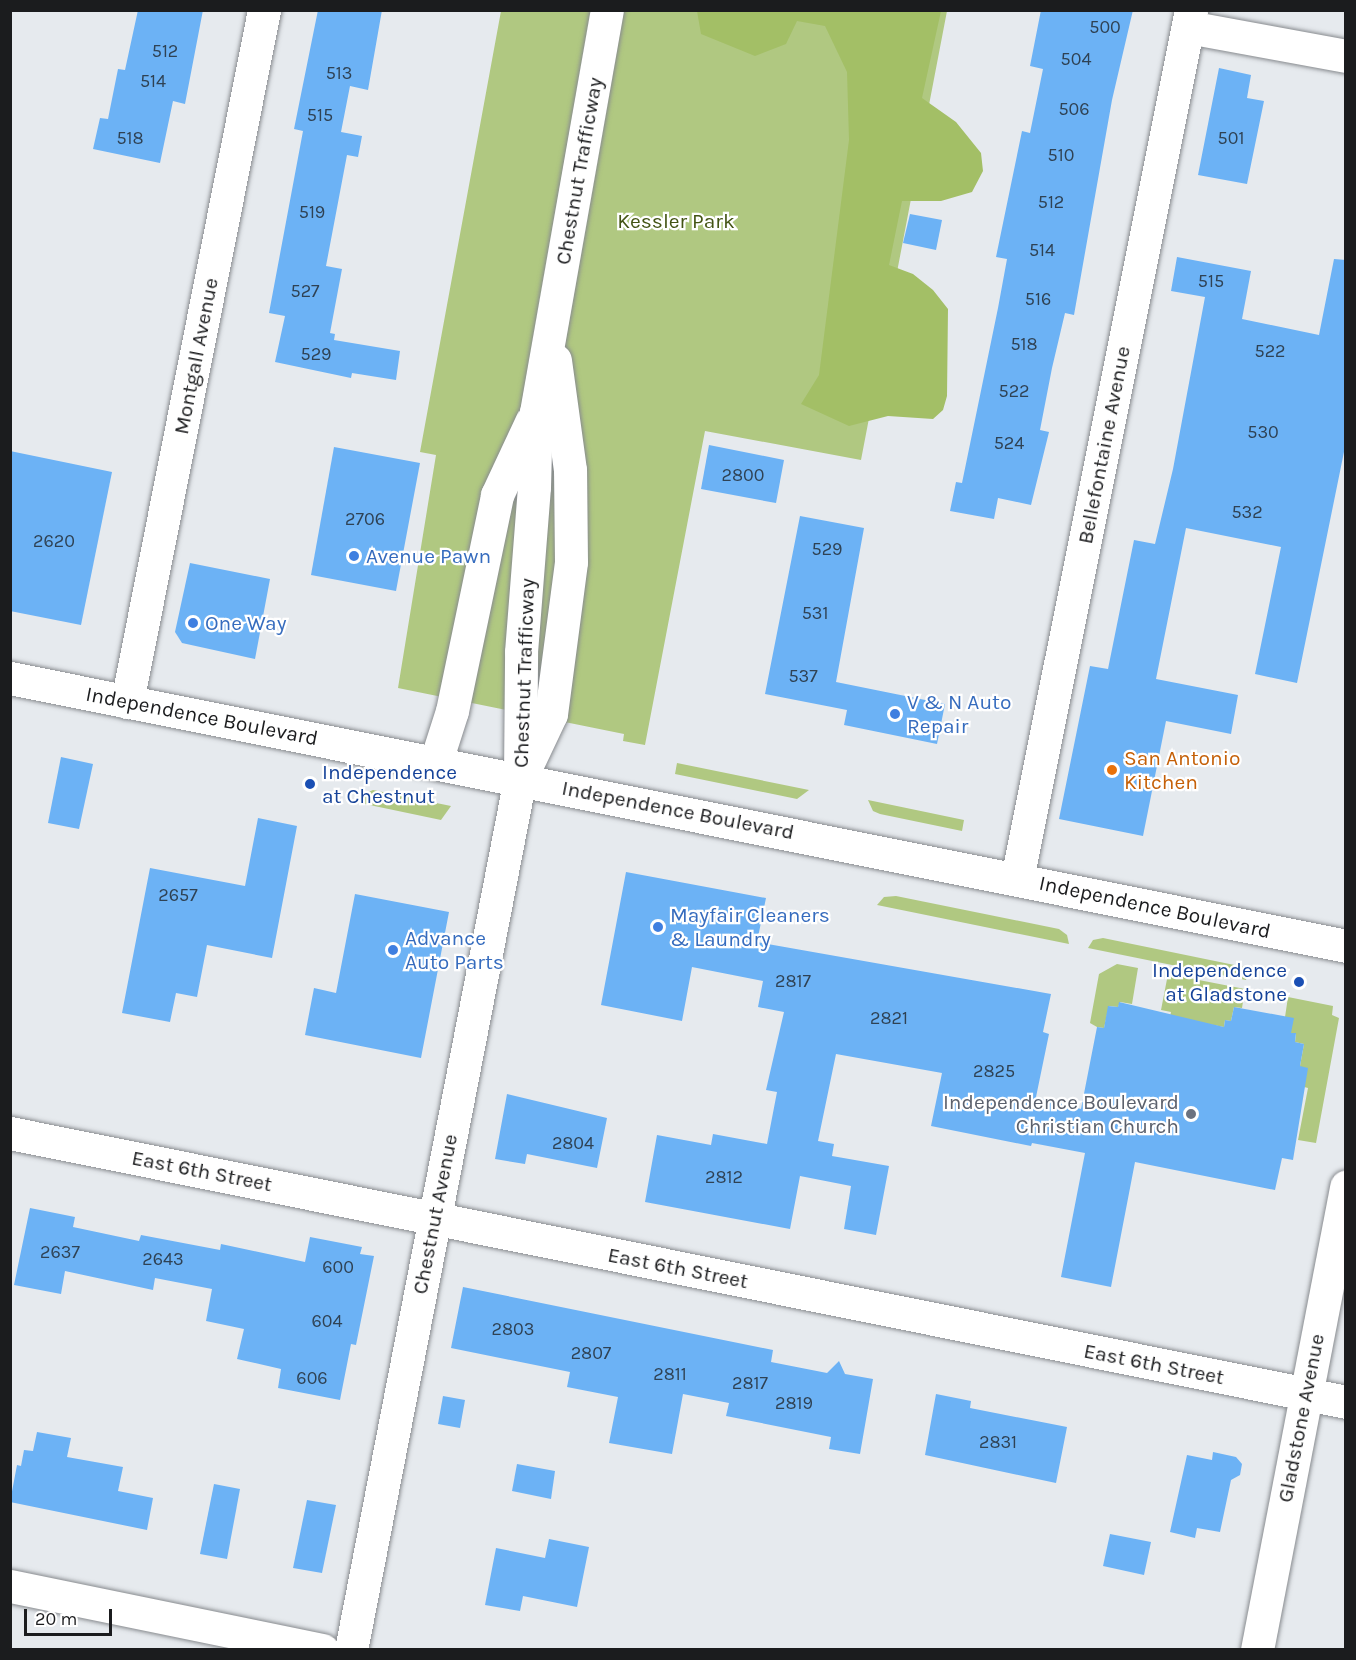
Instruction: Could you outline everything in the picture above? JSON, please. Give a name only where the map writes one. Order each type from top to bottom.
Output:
[{"type":"street","name":"Montgall Avenue","points":[[127,702],[264,10]]},
{"type":"street","name":"Chestnut Trafficway","points":[[520,778],[521,652],[534,487],[536,412],[607,10]]},
{"type":"street","points":[[1190,19],[1346,56]]},
{"type":"street","name":"Bellefontaine Avenue","points":[[1017,879],[1190,19]]},
{"type":"street","name":"Chestnut Trafficway","points":[[520,778],[551,714],[571,562],[570,470],[551,332]]},
{"type":"street","points":[[436,760],[452,711],[497,495],[536,412]]},
{"type":"street","name":"Independence Boulevard","points":[[10,678],[436,760],[1346,946]]},
{"type":"street","name":"Chestnut Avenue","points":[[351,1650],[520,778]]},
{"type":"street","name":"East 6th Street","points":[[10,1132],[1346,1402]]},
{"type":"street","name":"Gladstone Avenue","points":[[1257,1650],[1346,1186]]},
{"type":"street","points":[[10,1586],[323,1650]]},
{"type":"green space","name":"Kessler Park","points":[[501,11],[947,11],[861,460],[705,431],[645,745],[623,741],[624,734],[398,688],[436,455],[420,452]]},
{"type":"green space","points":[[697,11],[941,11],[922,98],[956,122],[981,153],[983,171],[972,192],[941,201],[902,201],[889,265],[913,274],[933,290],[948,309],[947,396],[943,410],[933,419],[888,416],[849,426],[801,404],[819,375],[849,140],[847,72],[825,26],[797,21],[786,44],[755,56],[701,34]]},
{"type":"green space","points":[[677,763],[809,790],[797,799],[675,774]]},
{"type":"green space","points":[[373,790],[451,806],[441,820],[360,803],[364,794]]},
{"type":"green space","points":[[868,800],[964,820],[962,831],[880,814],[873,811]]},
{"type":"green space","points":[[896,896],[1059,929],[1067,935],[1069,944],[877,905],[884,897]]},
{"type":"green space","points":[[1103,938],[1249,968],[1246,980],[1088,948],[1093,940]]},
{"type":"green space","points":[[1117,964],[1138,968],[1132,1004],[1120,1002],[1118,1007],[1109,1006],[1104,1028],[1097,1027],[1090,1023],[1099,974]]},
{"type":"green space","points":[[1168,974],[1245,989],[1242,1008],[1234,1007],[1231,1021],[1225,1020],[1224,1027],[1170,1017],[1171,1012],[1161,1010]]},
{"type":"green space","points":[[1288,997],[1333,1006],[1332,1015],[1339,1018],[1316,1143],[1298,1140],[1308,1088],[1304,1087],[1300,1066],[1304,1044],[1295,1042],[1296,1034],[1291,1033],[1285,1017]]},
{"type":"building","points":[[138,10],[203,10],[185,104],[173,101],[160,163],[93,149],[100,118],[108,119],[118,69],[125,70]]},
{"type":"building","points":[[318,10],[382,10],[368,90],[350,86],[341,132],[362,136],[358,157],[347,155],[326,266],[342,269],[330,333],[335,334],[334,340],[400,351],[396,380],[352,373],[351,378],[275,362],[285,316],[269,313],[303,131],[294,129]]},
{"type":"building","points":[[1041,10],[1133,10],[1112,100],[1074,315],[1065,313],[1052,368],[1040,430],[1049,432],[1031,505],[998,498],[994,519],[950,511],[956,482],[962,483],[998,308],[1007,259],[996,257],[1022,131],[1030,133],[1043,69],[1030,66]]},
{"type":"building","points":[[1219,68],[1251,75],[1247,98],[1264,101],[1247,184],[1198,175]]},
{"type":"building","points":[[910,214],[942,220],[936,250],[903,243]]},
{"type":"building","points":[[1177,257],[1251,271],[1242,319],[1319,335],[1334,259],[1346,260],[1346,442],[1297,683],[1255,674],[1281,547],[1186,528],[1156,679],[1238,695],[1231,734],[1166,721],[1143,836],[1059,819],[1090,666],[1108,669],[1134,540],[1155,544],[1173,469],[1205,297],[1171,291]]},
{"type":"building","points":[[709,445],[784,460],[776,503],[701,489]]},
{"type":"building","points":[[334,447],[420,463],[396,591],[311,575]]},
{"type":"building","points":[[10,451],[112,472],[81,625],[10,611]]},
{"type":"building","points":[[800,516],[864,528],[836,682],[945,704],[937,744],[844,725],[847,710],[765,694]]},
{"type":"building","points":[[190,563],[270,579],[255,659],[182,643],[175,632]]},
{"type":"building","points":[[61,757],[93,764],[79,829],[48,823]]},
{"type":"building","points":[[258,818],[297,826],[272,958],[207,945],[197,997],[176,993],[170,1022],[122,1013],[150,868],[245,886]]},
{"type":"building","points":[[626,872],[766,898],[757,942],[1051,994],[1043,1032],[1049,1034],[1036,1097],[1081,1109],[1097,1027],[1104,1028],[1108,1006],[1118,1007],[1119,1002],[1224,1027],[1225,1020],[1231,1021],[1234,1007],[1294,1018],[1291,1033],[1296,1033],[1295,1042],[1304,1044],[1300,1066],[1308,1068],[1293,1160],[1282,1158],[1275,1190],[1135,1162],[1111,1287],[1061,1277],[1085,1153],[1032,1143],[1031,1146],[931,1126],[942,1073],[836,1054],[818,1141],[834,1144],[832,1156],[889,1166],[876,1235],[844,1229],[851,1186],[800,1176],[790,1229],[645,1202],[657,1135],[711,1145],[713,1134],[767,1144],[777,1092],[766,1090],[784,1012],[758,1007],[763,981],[692,967],[682,1021],[601,1005]]},
{"type":"building","name":"Advance Auto Parts","points":[[355,894],[449,912],[421,1058],[305,1035],[314,988],[336,993]]},
{"type":"building","points":[[507,1094],[607,1118],[597,1168],[527,1154],[525,1164],[495,1159]]},
{"type":"building","points":[[30,1208],[75,1217],[73,1227],[139,1241],[141,1235],[220,1250],[221,1244],[305,1262],[310,1237],[362,1247],[360,1254],[374,1256],[356,1345],[351,1344],[340,1400],[278,1388],[281,1369],[237,1359],[244,1329],[206,1321],[212,1289],[155,1278],[153,1290],[65,1271],[61,1294],[14,1285]]},
{"type":"building","points":[[463,1287],[773,1350],[771,1362],[827,1373],[839,1361],[845,1374],[873,1379],[860,1454],[829,1449],[831,1437],[726,1416],[729,1403],[683,1394],[672,1454],[609,1443],[618,1397],[567,1387],[570,1372],[451,1348]]},
{"type":"building","points":[[936,1394],[971,1401],[970,1408],[1067,1427],[1056,1483],[925,1455]]},
{"type":"building","points":[[443,1396],[465,1400],[460,1428],[438,1424]]},
{"type":"building","points":[[37,1432],[71,1438],[67,1457],[123,1467],[118,1491],[153,1498],[147,1530],[10,1502],[17,1465],[21,1466],[24,1450],[33,1451]]},
{"type":"building","points":[[1213,1452],[1236,1457],[1242,1464],[1240,1475],[1231,1480],[1220,1532],[1197,1528],[1195,1538],[1170,1532],[1187,1455],[1212,1460]]},
{"type":"building","points":[[517,1464],[555,1471],[551,1499],[512,1491]]},
{"type":"building","points":[[214,1484],[240,1489],[227,1559],[200,1554]]},
{"type":"building","points":[[307,1500],[336,1505],[322,1573],[293,1568]]},
{"type":"building","points":[[1110,1534],[1151,1542],[1144,1575],[1103,1566]]},
{"type":"building","points":[[549,1539],[589,1547],[577,1607],[523,1596],[520,1611],[485,1605],[496,1548],[545,1558]]},
{"type":"place","name":"Avenue Pawn","points":[[354,556]]},
{"type":"place","name":"One Way","points":[[193,623]]},
{"type":"place","name":"V & N Auto Repair","points":[[895,714]]},
{"type":"place","name":"San Antonio Kitchen","points":[[1112,770]]},
{"type":"place","name":"Independence at Chestnut","points":[[310,784]]},
{"type":"place","name":"Mayfair Cleaners & Laundry","points":[[658,927]]},
{"type":"place","name":"Advance Auto Parts","points":[[393,950]]},
{"type":"place","name":"Independence at Gladstone","points":[[1299,982]]},
{"type":"place","name":"Independence Boulevard Christian Church","points":[[1191,1114]]}]
